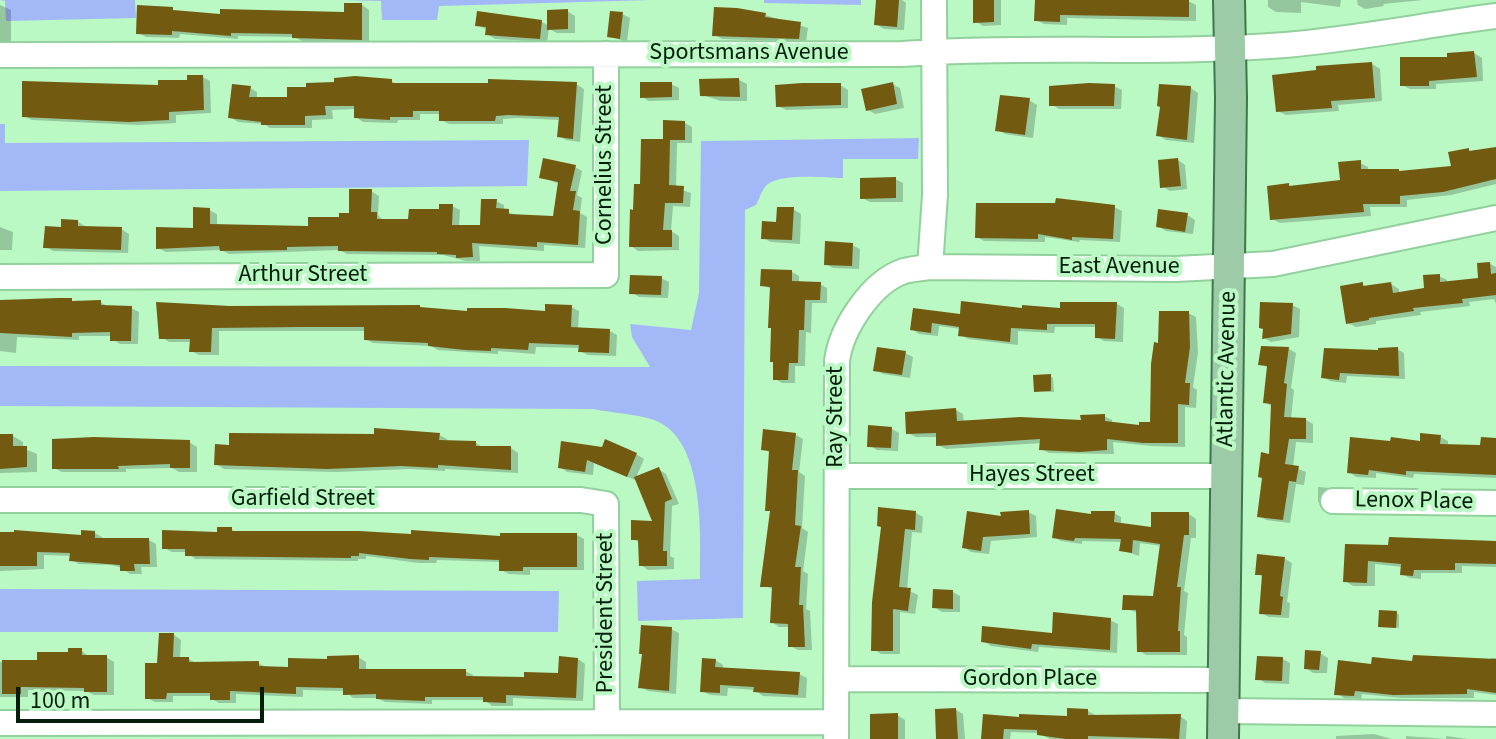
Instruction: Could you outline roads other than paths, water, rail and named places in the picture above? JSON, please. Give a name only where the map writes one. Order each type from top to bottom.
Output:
[{"type":"main road","name":"Atlantic Avenue","points":[[1223,725],[1229,0]]},
{"type":"street","points":[[930,267],[935,195],[934,0]]},
{"type":"street","name":"Sportsmans Avenue","points":[[0,55],[1165,50],[1285,45],[1496,16]]},
{"type":"street","name":"Cornelius Street","points":[[606,54],[606,275]]},
{"type":"street","name":"East Avenue","points":[[930,267],[1229,267],[1273,264],[1496,218]]},
{"type":"street","name":"Ray Street","points":[[836,731],[837,361],[846,329],[860,308],[893,276],[930,267]]},
{"type":"street","name":"Arthur Street","points":[[0,277],[606,275]]},
{"type":"street","name":"Hayes Street","points":[[837,476],[1226,476]]},
{"type":"street","name":"Garfield Street","points":[[0,500],[581,500],[606,504]]},
{"type":"street","name":"Lenox Place","points":[[1333,501],[1496,503]]},
{"type":"street","name":"President Street","points":[[606,504],[607,722]]},
{"type":"street","name":"Gordon Place","points":[[836,679],[1224,680]]},
{"type":"street","points":[[1223,725],[1496,714]]},
{"type":"street","points":[[0,723],[607,722],[653,731],[836,731]]},
{"type":"water","points":[[0,0],[135,0],[136,18],[6,21],[5,1]]},
{"type":"water","points":[[344,0],[652,0],[439,6],[437,20],[382,20],[381,1]]},
{"type":"water","points":[[764,0],[861,0],[861,5],[764,3]]},
{"type":"water","points":[[0,124],[5,124],[5,143],[529,140],[527,186],[0,191]]},
{"type":"water","points":[[919,138],[918,159],[843,159],[843,178],[780,179],[765,187],[756,205],[745,210],[743,618],[638,621],[637,581],[700,579],[699,515],[691,467],[683,447],[671,431],[647,418],[593,409],[0,406],[0,366],[650,367],[632,337],[630,324],[691,330],[699,293],[701,141]]},
{"type":"water","points":[[0,589],[559,591],[558,632],[0,632]]}]
